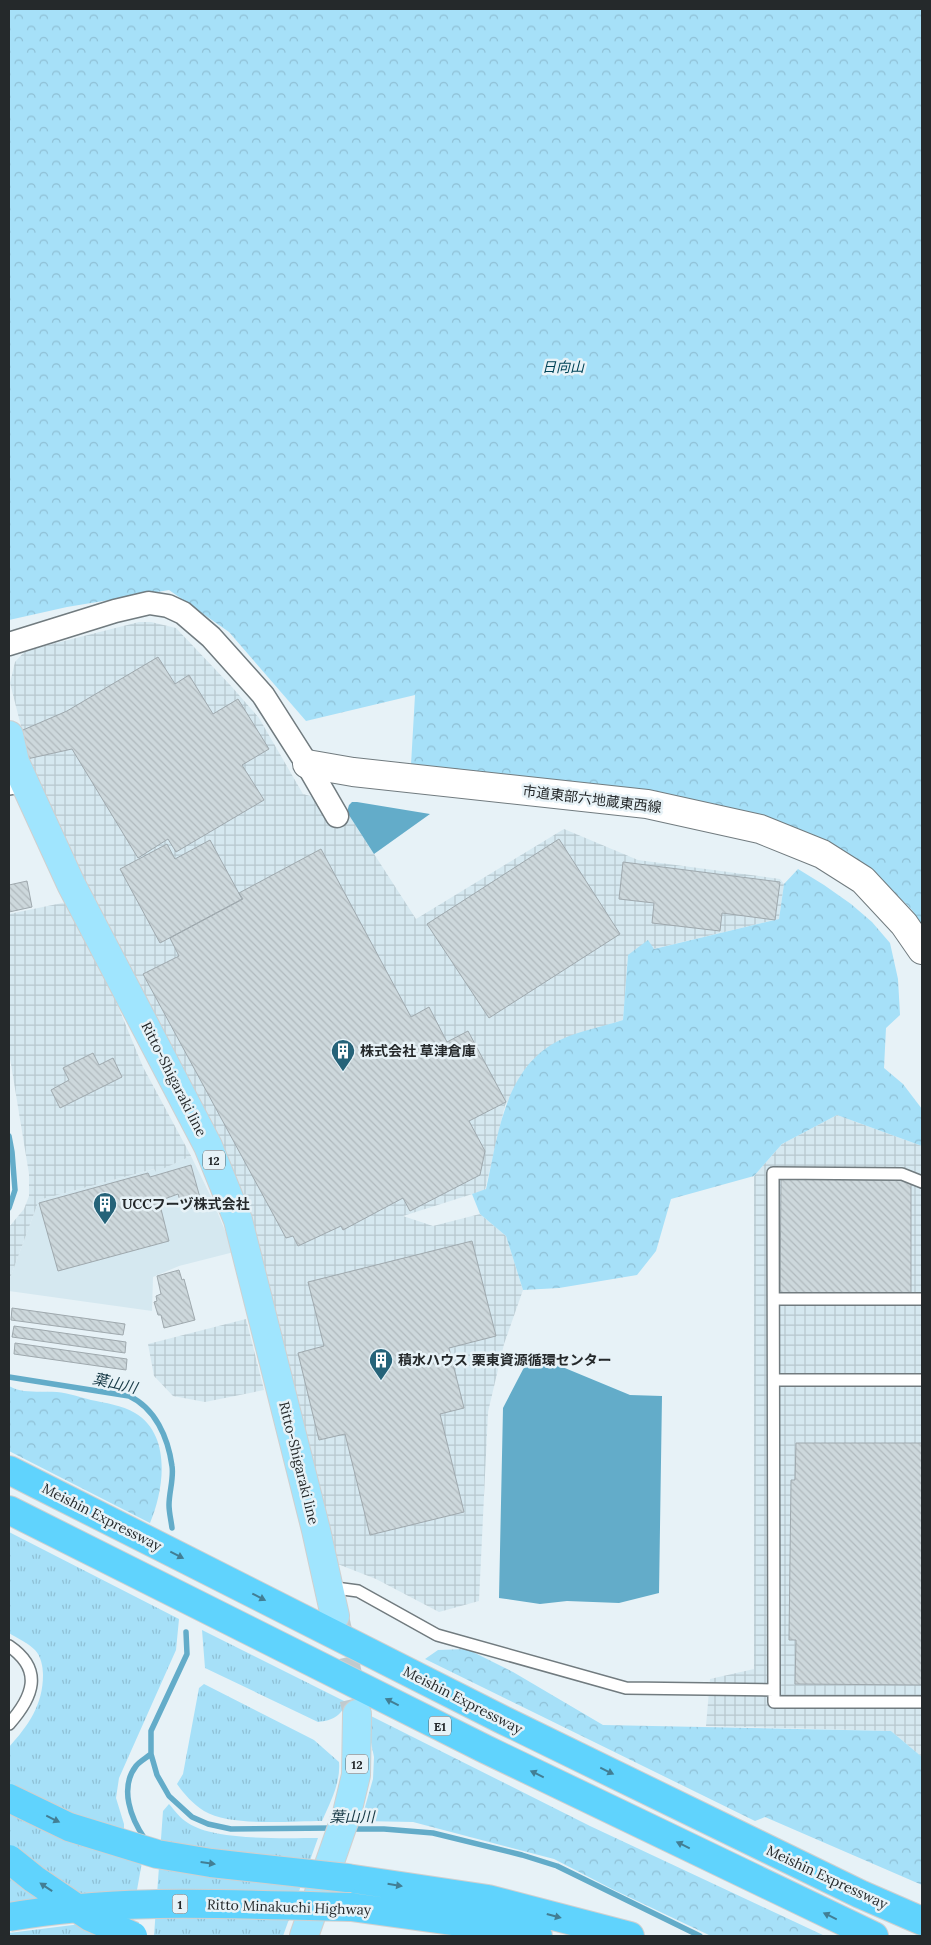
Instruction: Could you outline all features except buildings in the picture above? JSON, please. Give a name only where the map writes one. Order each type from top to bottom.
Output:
[{"type":"highway","name":"Meishin Expressway","points":[[9,1470],[503,1720],[860,1894],[922,1921]]},
{"type":"highway","name":"E1","points":[[9,1510],[485,1749],[874,1936]]},
{"type":"highway","points":[[9,1798],[69,1827],[156,1854],[211,1863],[347,1878],[488,1899],[630,1936]]},
{"type":"highway","points":[[9,1858],[34,1879],[90,1917],[133,1936]]},
{"type":"highway","name":"Ritto Minakuchi Highway","points":[[9,1917],[50,1910],[166,1903],[352,1907],[495,1927],[538,1936]]},
{"type":"main road","name":"Ritto-Shigaraki line","points":[[9,735],[18,788],[71,884],[208,1146],[238,1220],[316,1530],[334,1616]]},
{"type":"main road","name":"12","points":[[304,1936],[346,1813],[356,1776],[357,1714]]},
{"type":"street","points":[[9,644],[115,611],[149,603],[168,606],[183,613],[211,637],[263,695],[307,764],[337,816]]},
{"type":"street","name":"市道東部六地蔵東西線","points":[[307,764],[352,772],[647,804],[760,829],[822,854],[863,880],[904,924],[922,950]]},
{"type":"lane","points":[[922,1182],[902,1174],[773,1173],[774,1702],[922,1702]]},
{"type":"lane","points":[[774,1299],[922,1299]]},
{"type":"lane","points":[[774,1380],[922,1380]]},
{"type":"lane","points":[[328,1587],[358,1591],[437,1635],[626,1688],[774,1690]]},
{"type":"lane","points":[[9,1646],[19,1653],[30,1671],[31,1689],[23,1707],[9,1724]]},
{"type":"shaded area","points":[[139,622],[151,622],[176,628],[232,687],[259,718],[303,794],[332,802],[347,812],[416,919],[564,829],[638,860],[780,879],[784,884],[779,919],[628,955],[623,1020],[560,1040],[505,1105],[485,1190],[403,1216],[433,1226],[480,1214],[506,1236],[523,1290],[504,1344],[488,1412],[479,1601],[439,1612],[376,1579],[335,1563],[188,1084],[35,781],[10,683],[15,662],[25,651]]},
{"type":"shaded area","points":[[352,802],[430,814],[374,854],[347,812]]},
{"type":"shaded area","points":[[67,902],[113,994],[143,1067],[191,1156],[156,1172],[154,1169],[39,1200],[9,1281],[9,1227],[24,1209],[29,1196],[29,1174],[9,1052],[9,914]]},
{"type":"shaded area","points":[[837,1115],[922,1146],[922,1757],[891,1731],[706,1726],[710,1679],[754,1669],[754,1176],[782,1144]]},
{"type":"shaded area","points":[[191,1156],[234,1252],[179,1266],[153,1277],[152,1311],[9,1291],[9,1281],[39,1200],[155,1169],[157,1171]]},
{"type":"shaded area","points":[[246,1319],[264,1390],[205,1402],[173,1396],[154,1376],[148,1344]]},
{"type":"shaded area","points":[[531,1354],[630,1395],[662,1396],[659,1593],[619,1603],[567,1601],[540,1604],[499,1598],[503,1408]]},
{"type":"green space","name":"日向山","points":[[9,9],[922,9],[922,925],[912,910],[873,871],[825,841],[773,819],[663,794],[411,765],[415,695],[306,721],[229,632],[169,590],[67,607],[9,620]]},
{"type":"green space","points":[[798,869],[851,904],[872,922],[890,943],[898,979],[900,1015],[886,1028],[884,1068],[903,1084],[922,1109],[922,1146],[837,1115],[782,1144],[754,1176],[671,1199],[656,1251],[637,1275],[559,1288],[523,1290],[506,1236],[480,1214],[472,1194],[486,1189],[506,1105],[526,1067],[541,1052],[560,1040],[623,1020],[628,955],[648,940],[654,949],[779,919],[784,884]]},
{"type":"green space","points":[[9,1386],[26,1391],[65,1393],[125,1408],[135,1413],[147,1423],[155,1435],[160,1449],[162,1464],[159,1495],[150,1523],[9,1451]]},
{"type":"green space","points":[[9,1532],[179,1619],[176,1650],[119,1778],[116,1798],[124,1824],[124,1836],[9,1786],[9,1747],[28,1723],[37,1705],[42,1686],[43,1669],[37,1652],[9,1633]]},
{"type":"green space","points":[[202,1630],[348,1703],[335,1717],[318,1722],[205,1668]]},
{"type":"green space","points":[[467,1649],[513,1672],[603,1725],[891,1731],[922,1757],[922,1885],[765,1817],[755,1821],[425,1659],[438,1650]]},
{"type":"green space","points":[[204,1684],[314,1740],[339,1762],[337,1785],[322,1821],[261,1822],[229,1819],[204,1811],[186,1795],[177,1784],[183,1774],[199,1688]]},
{"type":"green space","points":[[365,1713],[590,1826],[825,1936],[711,1936],[554,1859],[413,1822],[361,1821],[373,1779],[374,1757]]},
{"type":"green space","points":[[169,1804],[188,1823],[215,1833],[269,1838],[318,1838],[283,1936],[154,1936],[163,1811]]},
{"type":"green space","points":[[9,1809],[142,1862],[137,1890],[71,1895],[37,1870],[9,1845]]},
{"type":"green space","points":[[9,1871],[42,1898],[9,1903]]},
{"type":"green space","points":[[81,1924],[104,1936],[9,1936],[9,1933]]},
{"type":"waterway","name":"葉山川","points":[[9,1136],[15,1190],[9,1208]]},
{"type":"waterway","name":"葉山川","points":[[9,1377],[129,1396],[146,1408],[159,1425],[170,1455],[172,1475],[169,1505],[172,1528]]},
{"type":"waterway","name":"葉山川","points":[[186,1632],[187,1654],[151,1731],[151,1754],[157,1775],[169,1796],[192,1817],[208,1824],[231,1829],[334,1828]]},
{"type":"waterway","points":[[145,1839],[132,1813],[129,1803],[128,1784],[136,1766],[151,1754]]},
{"type":"waterway","name":"葉山川","points":[[348,1829],[384,1829],[433,1833],[522,1855],[557,1866],[700,1936]]},
{"type":"tunnel","points":[[335,1617],[357,1714]]},
{"type":"place","name":"株式会社 草津倉庫","points":[[343,1072]]},
{"type":"place","name":"UCCフーヅ株式会社","points":[[105,1225]]},
{"type":"place","name":"積水ハウス 栗東資源循環センター","points":[[381,1381]]}]
